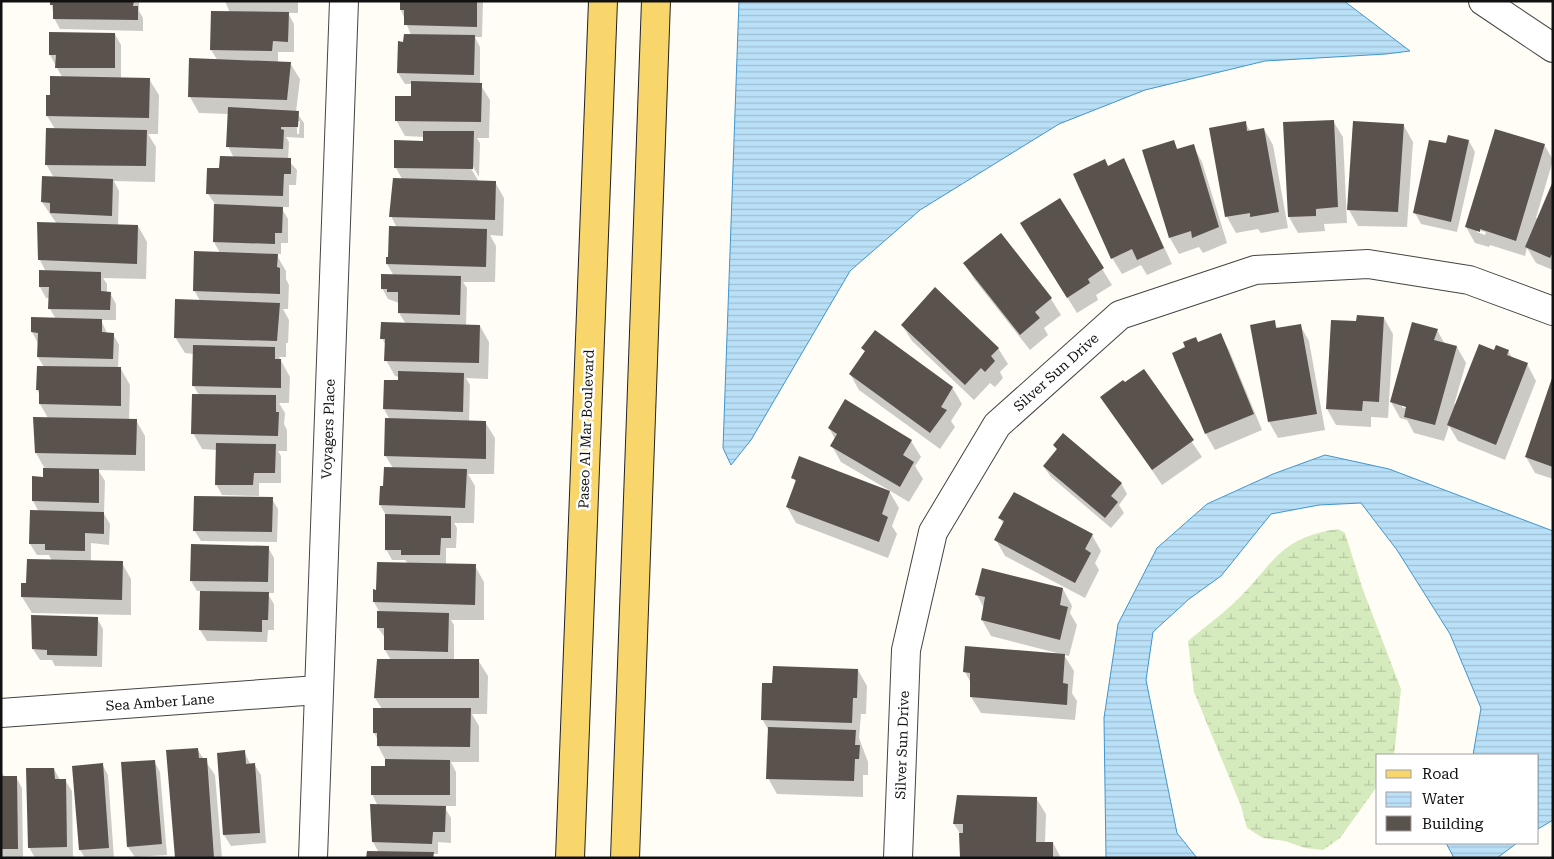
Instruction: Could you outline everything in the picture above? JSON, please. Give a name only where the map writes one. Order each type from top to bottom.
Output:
[{"type":"main road","name":"Paseo Al Mar Boulevard","points":[[570,858],[603,1]]},
{"type":"main road","points":[[625,858],[656,1]]},
{"type":"street","name":"Voyagers Place","points":[[313,858],[344,1]]},
{"type":"street","points":[[1483,1],[1553,48]]},
{"type":"street","name":"Silver Sun Drive","points":[[898,858],[906,650],[933,532],[997,425],[1120,315],[1255,270],[1368,264],[1469,280],[1553,311]]},
{"type":"street","name":"Sea Amber Lane","points":[[1,713],[318,690]]},
{"type":"green space","points":[[1338,529],[1345,533],[1363,590],[1401,689],[1394,754],[1376,754],[1376,788],[1340,838],[1323,850],[1305,848],[1285,841],[1263,838],[1247,828],[1241,806],[1194,692],[1188,641],[1235,602],[1289,546],[1318,533]]},
{"type":"water","points":[[739,1],[1344,1],[1410,51],[1265,61],[1145,90],[1059,124],[920,210],[850,271],[751,440],[731,465],[723,448]]},
{"type":"water","points":[[1325,455],[1389,469],[1553,531],[1553,820],[1539,828],[1539,754],[1473,754],[1481,708],[1450,634],[1397,550],[1361,503],[1319,505],[1271,514],[1221,576],[1189,599],[1153,632],[1146,680],[1177,833],[1197,858],[1106,858],[1104,718],[1118,624],[1157,548],[1207,504],[1273,474]]},
{"type":"water","points":[[1447,844],[1516,844],[1497,858],[1454,858]]},
{"type":"building","points":[[50,1],[134,1],[133,6],[138,6],[138,20],[53,19],[53,5],[50,5]]},
{"type":"building","points":[[400,1],[477,1],[477,27],[404,25],[404,10],[400,10]]},
{"type":"building","points":[[211,11],[289,12],[288,42],[273,41],[272,51],[210,50]]},
{"type":"building","points":[[49,32],[115,33],[115,68],[55,68],[56,55],[49,55]]},
{"type":"building","points":[[404,34],[475,35],[474,75],[397,73],[398,41],[403,42]]},
{"type":"building","points":[[189,58],[291,62],[287,100],[188,97]]},
{"type":"building","points":[[50,76],[150,78],[149,118],[46,116],[46,95],[50,95]]},
{"type":"building","points":[[411,81],[482,83],[481,122],[395,121],[395,96],[411,96]]},
{"type":"building","points":[[228,107],[299,111],[298,127],[281,127],[284,130],[283,149],[226,147]]},
{"type":"building","points":[[1334,120],[1338,207],[1316,209],[1316,216],[1288,217],[1283,122]]},
{"type":"building","points":[[1246,121],[1247,131],[1264,128],[1279,212],[1250,217],[1250,213],[1225,217],[1209,128]]},
{"type":"building","points":[[1353,121],[1404,124],[1398,212],[1347,210]]},
{"type":"building","points":[[46,128],[147,130],[146,166],[45,165]]},
{"type":"building","points":[[1495,129],[1545,144],[1516,241],[1480,229],[1480,232],[1465,227]]},
{"type":"building","points":[[423,131],[474,131],[473,169],[394,168],[394,140],[423,141]]},
{"type":"building","points":[[1448,135],[1469,140],[1451,222],[1413,213],[1429,140],[1446,143]]},
{"type":"building","points":[[1174,140],[1177,149],[1194,144],[1219,227],[1192,238],[1191,231],[1169,238],[1142,150]]},
{"type":"building","points":[[220,156],[291,158],[291,174],[284,174],[283,196],[206,194],[207,168],[219,168]]},
{"type":"building","points":[[1124,158],[1164,248],[1137,260],[1132,249],[1111,259],[1073,174],[1105,159],[1108,166]]},
{"type":"building","points":[[42,176],[113,179],[112,216],[50,213],[50,203],[41,202]]},
{"type":"building","points":[[393,178],[496,181],[495,220],[389,217]]},
{"type":"building","points":[[1553,181],[1553,252],[1550,258],[1525,247]]},
{"type":"building","points":[[1060,198],[1104,268],[1088,279],[1090,283],[1067,298],[1020,223]]},
{"type":"building","points":[[214,204],[283,207],[282,233],[275,233],[275,244],[213,242]]},
{"type":"building","points":[[37,222],[138,225],[137,264],[38,260]]},
{"type":"building","points":[[389,226],[487,229],[486,267],[386,264]]},
{"type":"building","points":[[1001,233],[1052,298],[1035,312],[1040,318],[1020,335],[963,263]]},
{"type":"building","points":[[194,251],[278,254],[277,267],[280,268],[280,294],[193,291]]},
{"type":"building","points":[[39,270],[101,272],[101,291],[111,292],[110,310],[48,309],[49,287],[39,287]]},
{"type":"building","points":[[381,274],[461,276],[460,315],[398,313],[398,292],[387,292],[387,289],[381,289]]},
{"type":"building","points":[[935,287],[999,348],[991,356],[995,361],[985,372],[981,368],[965,385],[901,325]]},
{"type":"building","points":[[175,299],[280,303],[277,341],[174,338]]},
{"type":"building","points":[[1357,315],[1384,317],[1379,402],[1363,401],[1362,411],[1326,409],[1331,320],[1356,321]]},
{"type":"building","points":[[31,317],[102,319],[102,332],[114,333],[113,359],[37,357],[38,333],[31,332]]},
{"type":"building","points":[[1275,320],[1276,328],[1301,324],[1317,414],[1268,422],[1250,325]]},
{"type":"building","points":[[381,322],[480,325],[479,363],[384,361],[385,339],[380,339]]},
{"type":"building","points":[[1412,322],[1438,329],[1434,340],[1457,346],[1435,425],[1404,417],[1406,407],[1390,402]]},
{"type":"building","points":[[875,330],[953,387],[941,407],[947,410],[930,433],[849,374],[865,351],[861,348]]},
{"type":"building","points":[[1221,333],[1254,414],[1205,434],[1172,353],[1185,347],[1183,342],[1196,337],[1198,342]]},
{"type":"building","points":[[1479,344],[1494,350],[1496,345],[1509,350],[1507,355],[1528,363],[1496,445],[1447,425]]},
{"type":"building","points":[[193,345],[275,347],[275,359],[281,359],[281,388],[192,386]]},
{"type":"building","points":[[37,366],[121,367],[121,406],[39,404],[39,390],[36,390]]},
{"type":"building","points":[[1144,369],[1194,440],[1152,470],[1100,397],[1123,380],[1125,382]]},
{"type":"building","points":[[398,371],[464,373],[463,412],[383,409],[384,380],[398,380]]},
{"type":"building","points":[[1553,378],[1553,467],[1525,457]]},
{"type":"building","points":[[192,394],[276,395],[276,412],[279,412],[278,436],[191,434]]},
{"type":"building","points":[[845,399],[912,440],[903,455],[914,462],[900,487],[830,446],[837,434],[828,428]]},
{"type":"building","points":[[33,417],[137,419],[136,455],[35,453]]},
{"type":"building","points":[[385,418],[486,421],[486,459],[384,456]]},
{"type":"building","points":[[1063,433],[1122,483],[1111,496],[1118,502],[1105,518],[1043,466],[1057,449],[1053,445]]},
{"type":"building","points":[[216,443],[276,444],[275,473],[254,473],[253,485],[215,485]]},
{"type":"building","points":[[799,456],[890,491],[882,514],[888,517],[879,542],[786,507],[796,480],[791,478]]},
{"type":"building","points":[[384,467],[467,469],[465,508],[379,505]]},
{"type":"building","points":[[43,468],[99,469],[99,503],[32,501],[32,476],[43,477]]},
{"type":"building","points":[[1014,492],[1093,534],[1085,549],[1091,553],[1075,583],[994,540],[1004,521],[998,518]]},
{"type":"building","points":[[194,496],[273,497],[272,532],[193,531]]},
{"type":"building","points":[[30,510],[104,512],[104,534],[85,533],[85,551],[45,550],[45,544],[29,544]]},
{"type":"building","points":[[385,514],[451,516],[451,538],[441,538],[440,555],[401,555],[401,550],[385,550]]},
{"type":"building","points":[[191,544],[269,546],[268,582],[190,581]]},
{"type":"building","points":[[27,559],[123,561],[122,600],[21,597],[21,583],[26,583]]},
{"type":"building","points":[[377,562],[476,564],[475,605],[373,602],[373,589],[376,590]]},
{"type":"building","points":[[982,568],[1063,588],[1060,605],[1068,607],[1060,640],[981,620],[985,597],[975,595]]},
{"type":"building","points":[[200,591],[269,592],[268,620],[262,620],[262,632],[199,630]]},
{"type":"building","points":[[377,611],[449,613],[448,652],[384,650],[384,628],[377,628]]},
{"type":"building","points":[[31,615],[98,617],[97,656],[47,655],[47,650],[32,649]]},
{"type":"building","points":[[965,646],[1065,654],[1063,683],[1068,684],[1067,705],[970,697],[970,673],[963,672]]},
{"type":"building","points":[[377,659],[479,659],[479,698],[374,698]]},
{"type":"building","points":[[773,666],[858,669],[857,698],[853,698],[852,723],[761,720],[762,683],[772,683]]},
{"type":"building","points":[[373,708],[471,708],[470,747],[377,746],[377,733],[373,733]]},
{"type":"building","points":[[768,727],[856,730],[855,745],[860,745],[859,759],[855,759],[854,781],[766,779]]},
{"type":"building","points":[[198,748],[199,758],[207,758],[214,858],[175,858],[166,750]]},
{"type":"building","points":[[245,750],[246,764],[255,763],[260,833],[223,835],[217,753]]},
{"type":"building","points":[[385,759],[450,760],[450,795],[371,795],[371,766],[385,766]]},
{"type":"building","points":[[155,760],[162,844],[127,847],[121,762]]},
{"type":"building","points":[[103,763],[109,848],[79,850],[72,766]]},
{"type":"building","points":[[26,768],[54,768],[55,779],[66,779],[67,847],[28,848]]},
{"type":"building","points":[[1,776],[17,776],[18,849],[1,849]]},
{"type":"building","points":[[957,795],[1037,797],[1036,842],[1053,842],[1053,858],[960,858],[959,833],[963,833],[963,824],[953,824]]},
{"type":"building","points":[[370,804],[446,806],[445,832],[433,832],[432,844],[372,842]]},
{"type":"building","points":[[367,851],[434,852],[433,858],[366,858]]}]
